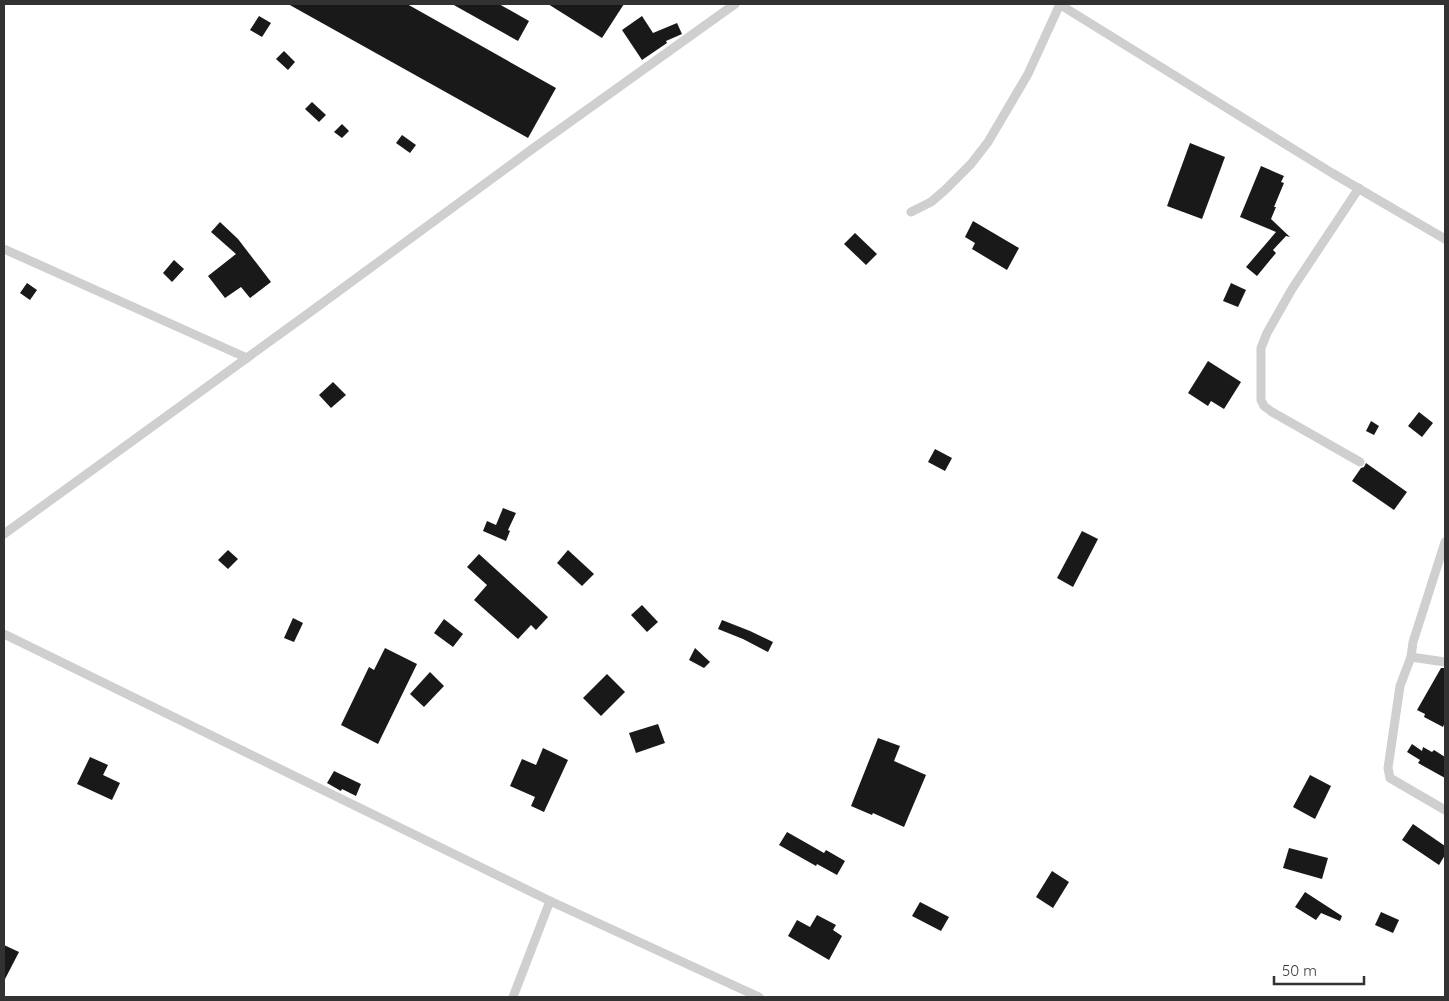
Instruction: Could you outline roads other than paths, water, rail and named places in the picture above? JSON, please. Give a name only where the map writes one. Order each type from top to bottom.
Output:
[{"type":"street","points":[[4,534],[535,147],[735,4]]},
{"type":"street","points":[[911,212],[931,202],[945,190],[971,164],[988,142],[1028,74],[1059,4],[1332,173],[1445,239]]},
{"type":"street","points":[[1359,188],[1292,288],[1267,333],[1261,348],[1261,400],[1264,406],[1272,412],[1360,462]]},
{"type":"street","points":[[4,248],[247,358]]},
{"type":"street","points":[[1445,542],[1411,657],[1400,686],[1388,768],[1390,778],[1445,810]]},
{"type":"street","points":[[4,634],[550,900],[759,997]]},
{"type":"street","points":[[1411,657],[1445,662]]},
{"type":"street","points":[[513,997],[550,900]]}]
